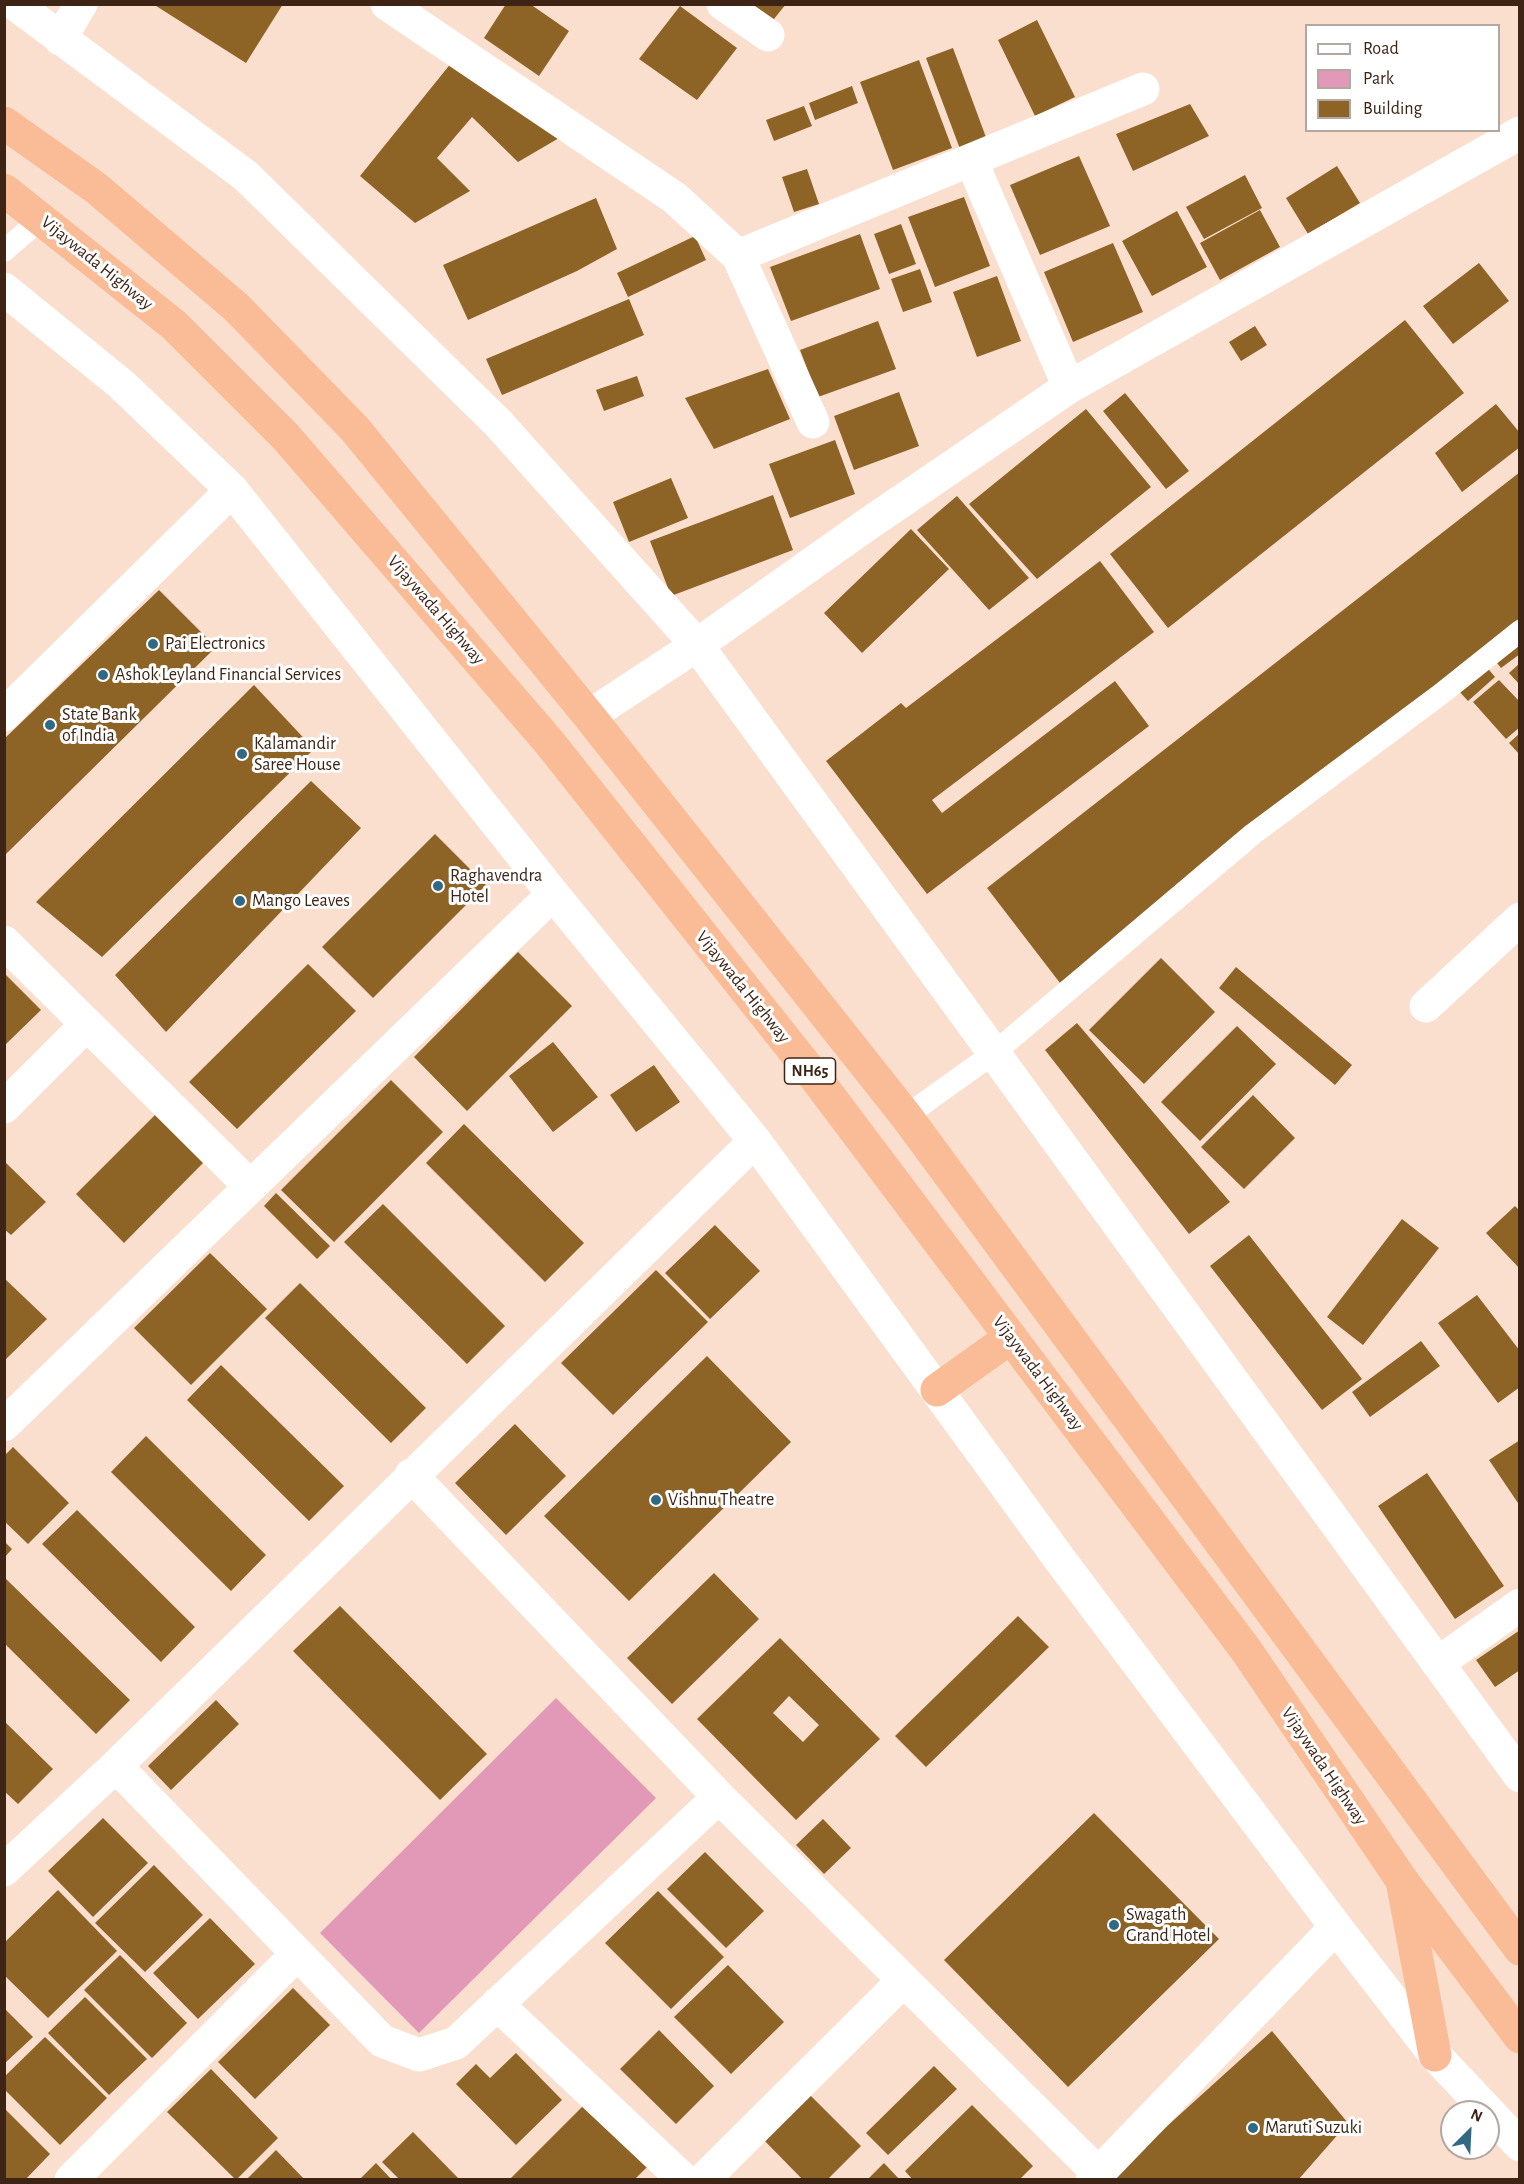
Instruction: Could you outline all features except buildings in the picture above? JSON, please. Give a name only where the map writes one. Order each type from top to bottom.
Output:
[{"type":"highway","name":"NH65","points":[[4,123],[96,188],[236,308],[354,428],[589,716],[906,1116],[1520,1949]]},
{"type":"highway","name":"Vijaywada Highway","points":[[4,189],[174,325],[294,446],[549,742],[818,1081],[1176,1556],[1246,1650],[1401,1879],[1520,2037]]},
{"type":"highway","points":[[937,1390],[1011,1337]]},
{"type":"highway","points":[[1176,1556],[1212,1533]]},
{"type":"highway","points":[[1401,1879],[1434,2055]]},
{"type":"street","points":[[15,4],[246,176],[498,423],[697,645],[1520,1776]]},
{"type":"street","points":[[60,39],[81,4]]},
{"type":"street","points":[[387,4],[675,198],[738,256],[813,422]]},
{"type":"street","points":[[723,4],[768,35]]},
{"type":"street","points":[[738,256],[1143,89]]},
{"type":"street","points":[[589,716],[697,645],[865,526],[1069,387],[1520,133]]},
{"type":"street","points":[[971,160],[1069,387]]},
{"type":"street","points":[[4,289],[121,384],[232,490],[553,894],[755,1141],[1061,1561],[1336,1927],[1434,2055],[1520,2145]]},
{"type":"street","points":[[4,715],[232,490]]},
{"type":"street","points":[[4,1425],[553,894]]},
{"type":"street","points":[[1426,1006],[1520,919]]},
{"type":"street","points":[[4,942],[250,1186]]},
{"type":"street","points":[[4,1107],[87,1024]]},
{"type":"street","points":[[4,1870],[116,1766],[755,1141]]},
{"type":"street","points":[[411,1475],[719,1797],[1095,2176],[1336,1927]]},
{"type":"street","points":[[1438,1663],[1520,1605]]},
{"type":"street","points":[[116,1766],[382,2041],[419,2055],[456,2043],[719,1797]]},
{"type":"street","points":[[89,2173],[297,1954]]},
{"type":"street","points":[[703,2180],[903,1982]]},
{"type":"street","points":[[498,2004],[684,2180]]},
{"type":"lane","points":[[4,251],[42,218]]},
{"type":"lane","points":[[906,1116],[994,1053],[1253,834],[1441,694],[1520,631]]},
{"type":"green space","points":[[556,1698],[656,1798],[419,2033],[320,1933]]},
{"type":"place","name":"Pai Electronics","points":[[153,644]]},
{"type":"place","name":"Ashok Leyland Financial Services","points":[[103,675]]},
{"type":"place","name":"State Bank of India","points":[[50,725]]},
{"type":"place","name":"Kalamandir Saree House","points":[[242,754]]},
{"type":"place","name":"Raghavendra Hotel","points":[[438,886]]},
{"type":"place","name":"Mango Leaves","points":[[240,901]]},
{"type":"place","name":"Vishnu Theatre","points":[[656,1500]]},
{"type":"place","name":"Swagath Grand Hotel","points":[[1114,1925]]},
{"type":"place","name":"Maruti Suzuki","points":[[1253,2128]]}]
